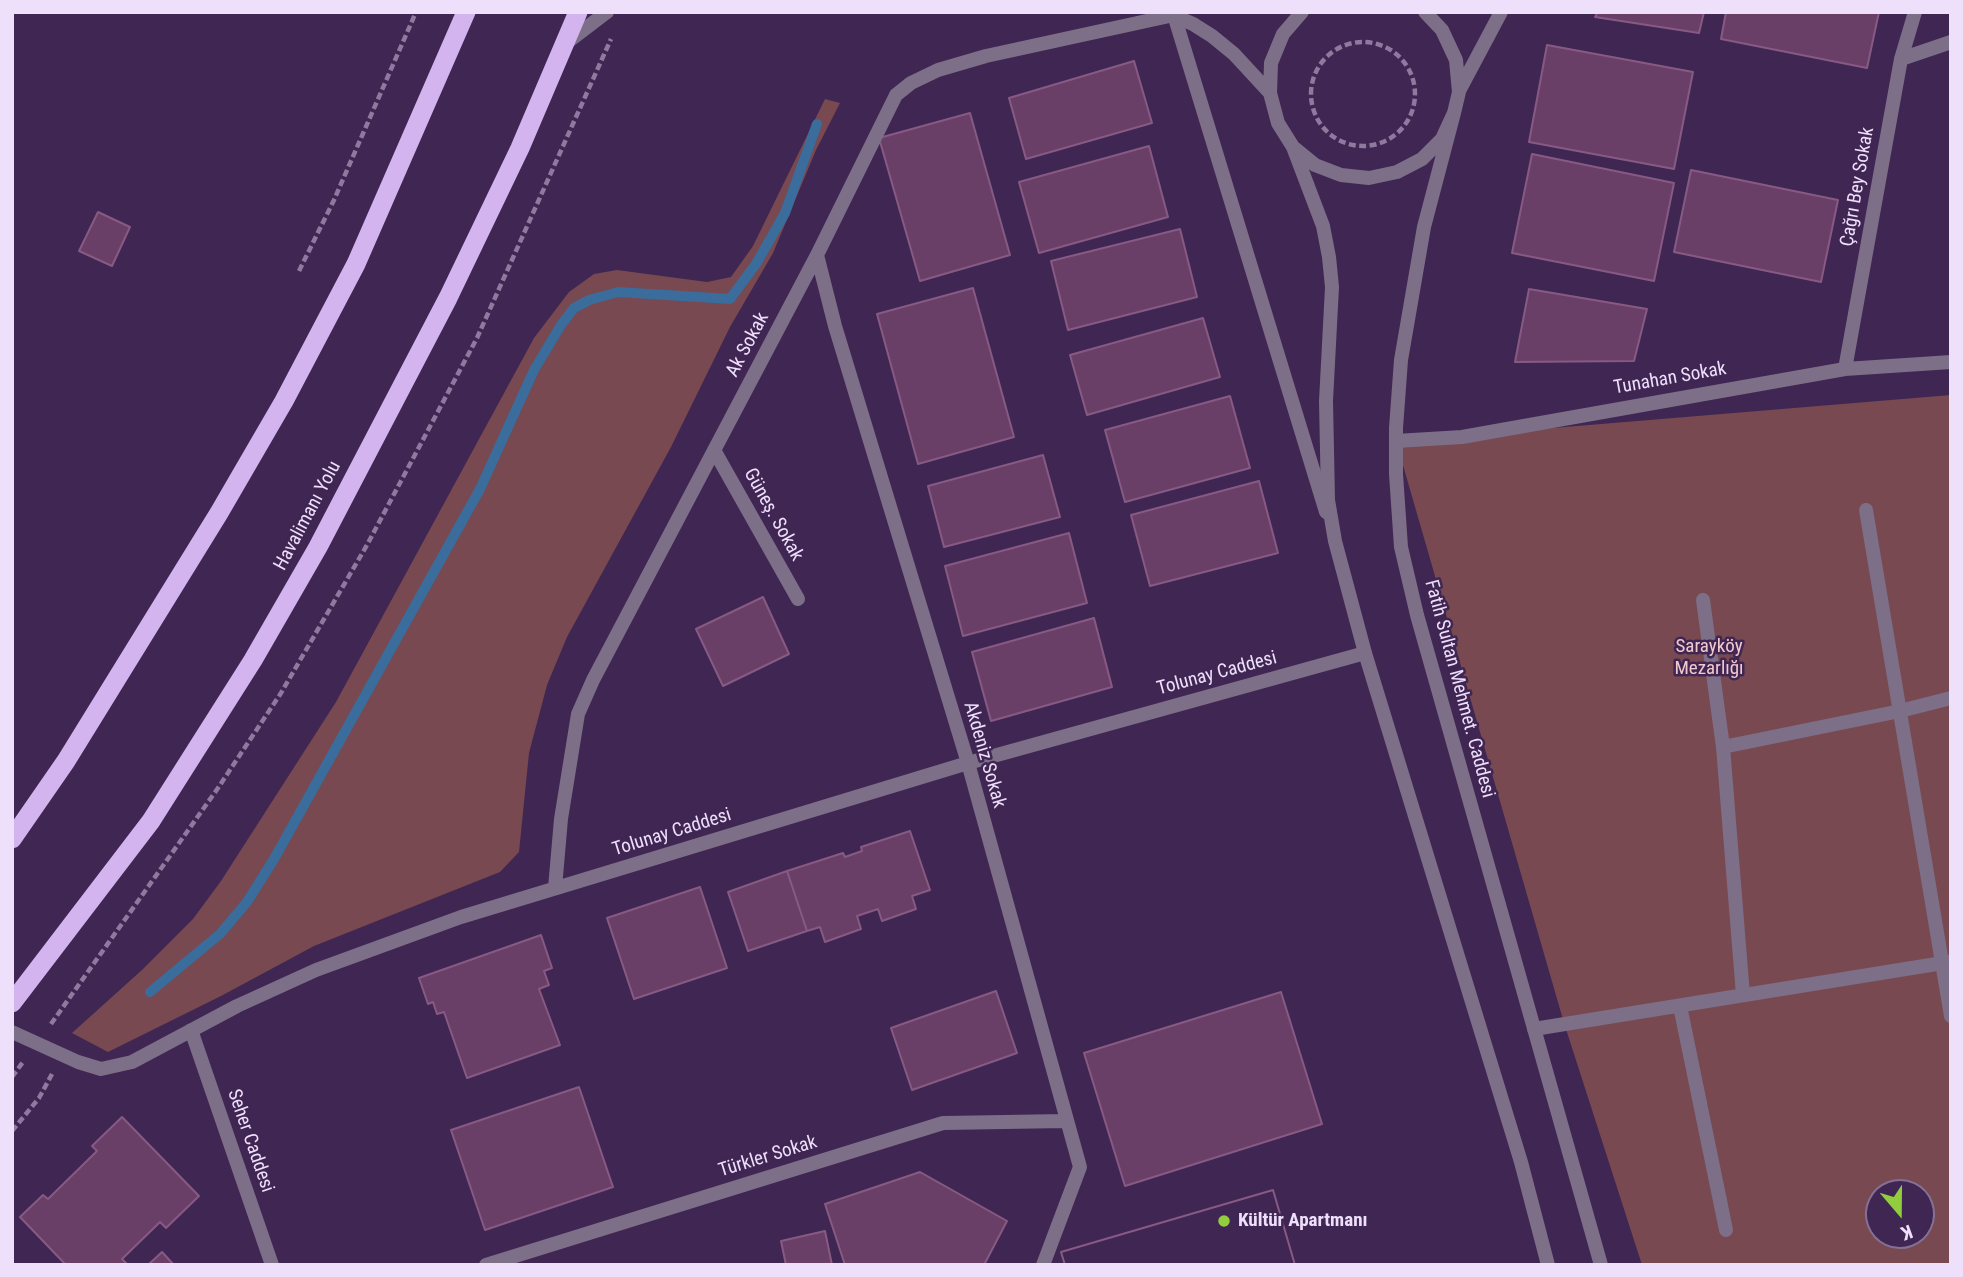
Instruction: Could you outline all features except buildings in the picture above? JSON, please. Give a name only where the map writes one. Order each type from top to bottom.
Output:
[{"type":"highway","points":[[12,839],[66,761],[219,513],[284,401],[356,264],[466,12]]},
{"type":"highway","name":"Havalimanı Yolu","points":[[12,1003],[151,821],[253,660],[318,547],[448,298],[520,148],[578,12]]},
{"type":"street","points":[[564,45],[607,12]]},
{"type":"street","name":"Fatih Sultan Mehmet. Caddesi","points":[[1302,12],[1283,34],[1271,63],[1269,93],[1278,123],[1293,147],[1323,226],[1329,257],[1332,287],[1325,401],[1328,500],[1335,541],[1365,653],[1521,1162],[1548,1265]]},
{"type":"street","name":"Fatih Sultan Mehmet. Caddesi","points":[[1425,12],[1442,30],[1456,60],[1459,92],[1422,241],[1401,360],[1396,441],[1401,547],[1417,615],[1601,1265]]},
{"type":"street","points":[[1459,92],[1501,12]]},
{"type":"street","name":"Çağrı Bey Sokak","points":[[1845,369],[1901,59],[1915,12]]},
{"type":"street","points":[[1169,14],[1335,541]]},
{"type":"street","name":"Fatih Sultan Mehmet. Caddesi","points":[[1169,14],[1212,36],[1234,54],[1269,93]]},
{"type":"street","name":"Ak Sokak","points":[[555,888],[561,819],[578,714],[593,680],[817,256],[896,95],[911,83],[938,70],[986,56],[1169,14]]},
{"type":"street","points":[[1901,59],[1951,42]]},
{"type":"street","name":"Fatih Sultan Mehmet. Caddesi","points":[[1293,147],[1315,165],[1341,175],[1369,178],[1397,172],[1422,159],[1442,139],[1454,113]]},
{"type":"street","name":"Akdeniz Sokak","points":[[817,256],[835,327],[968,763],[1080,1167],[1043,1265]]},
{"type":"street","name":"Tunahan Sokak","points":[[1396,441],[1462,437],[1845,369],[1951,362]]},
{"type":"street","name":"Güneş. Sokak","points":[[714,450],[798,599]]},
{"type":"street","points":[[1866,510],[1946,962],[1951,1016]]},
{"type":"street","points":[[1703,600],[1723,747],[1743,995]]},
{"type":"street","name":"Tolunay Caddesi","points":[[12,1032],[101,1069],[132,1062],[237,1006],[346,957],[461,917],[968,763],[1365,653]]},
{"type":"street","points":[[1723,747],[1951,698]]},
{"type":"street","points":[[1534,1029],[1946,962]]},
{"type":"street","points":[[1680,1006],[1726,1230]]},
{"type":"street","name":"Seher Caddesi","points":[[191,1030],[272,1265]]},
{"type":"street","name":"Türkler Sokak","points":[[486,1265],[943,1123],[1066,1121]]},
{"type":"path","points":[[299,271],[345,177],[416,12]]},
{"type":"path","points":[[1361,42],[1377,44],[1398,56],[1412,75],[1416,91],[1408,122],[1397,134],[1384,142],[1351,146],[1324,129],[1315,114],[1311,98],[1319,67],[1330,54],[1361,42]]},
{"type":"path","points":[[12,1130],[39,1098],[63,1055]]},
{"type":"green space","points":[[825,99],[840,103],[816,150],[773,253],[730,327],[671,447],[567,637],[547,685],[529,753],[519,852],[500,872],[314,946],[108,1052],[72,1033],[143,969],[193,919],[221,881],[336,702],[534,338],[569,292],[594,274],[617,270],[707,282],[731,277],[753,246]]},
{"type":"green space","name":"Sarayköy Mezarlığı","points":[[1951,395],[1951,1265],[1642,1265],[1564,1023],[1396,441]]},
{"type":"waterway","points":[[150,992],[220,934],[247,902],[274,859],[480,489],[534,370],[574,308],[589,300],[618,292],[730,299],[756,264],[785,213],[817,124]]},
{"type":"place","name":"Kültür Apartmanı","points":[[1224,1221]]}]
